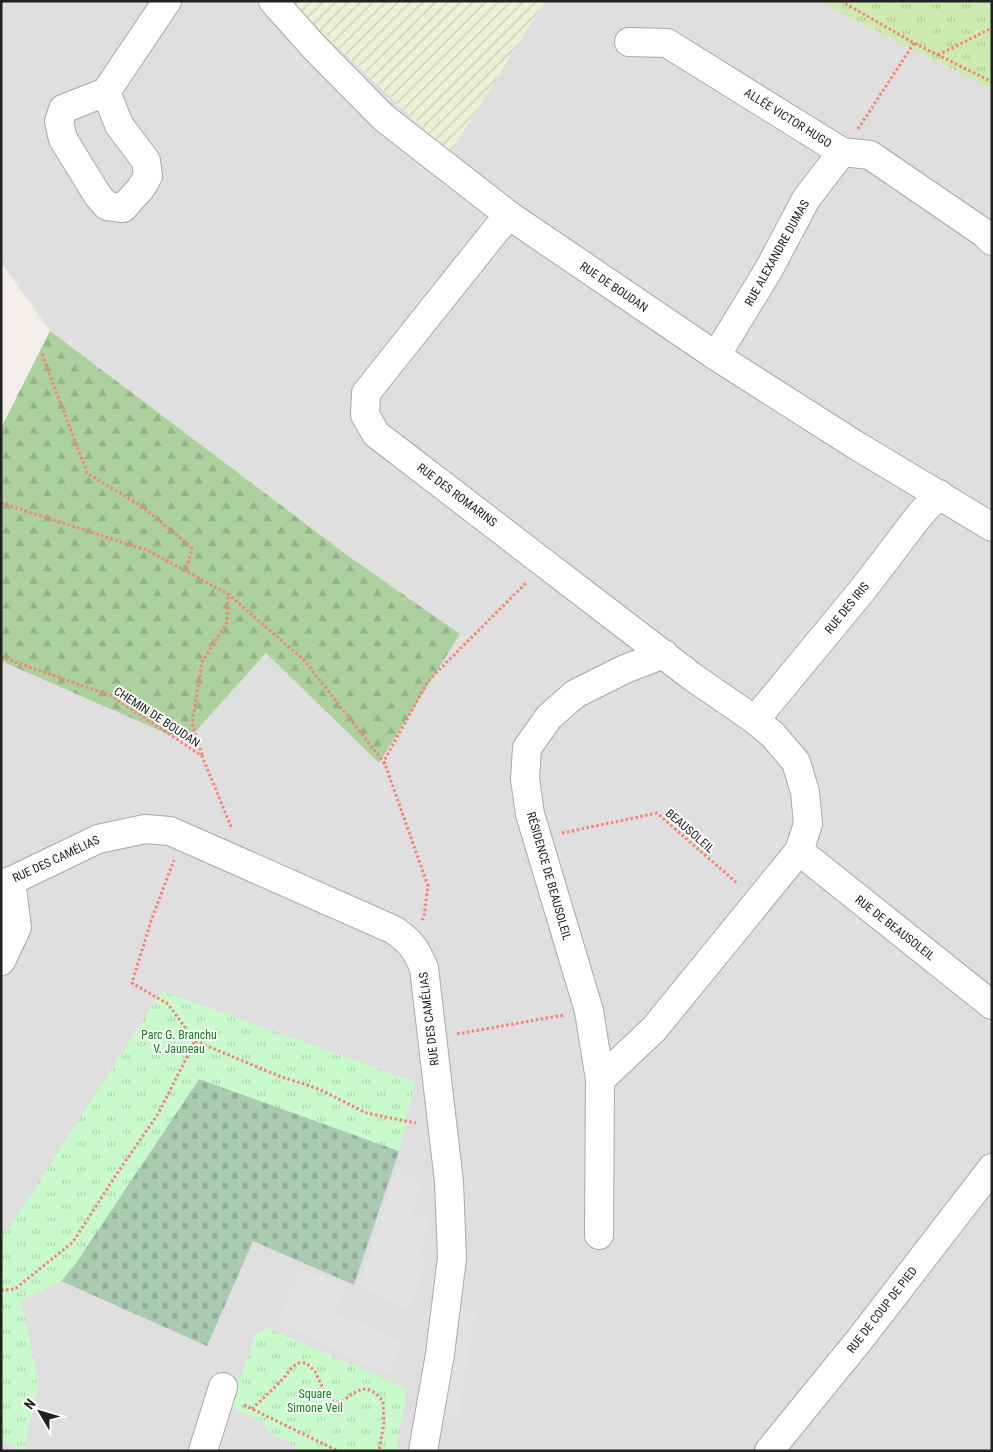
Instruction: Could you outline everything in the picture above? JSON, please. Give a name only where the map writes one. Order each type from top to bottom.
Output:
[{"type":"street","points":[[106,92],[166,1]]},
{"type":"street","name":"RUE DE BOUDAN","points":[[273,1],[315,48],[384,118],[510,216],[716,356],[854,444],[992,527]]},
{"type":"street","name":"ALLÉE VICTOR HUGO","points":[[629,42],[667,43],[842,152],[870,155],[984,233],[992,241]]},
{"type":"street","name":"RUE ALEXANDRE DUMAS","points":[[716,356],[769,269],[806,199],[842,152]]},
{"type":"street","name":"RUE DES ROMARINS","points":[[510,216],[496,230],[366,393],[365,415],[376,434],[664,654],[755,720]]},
{"type":"street","name":"RUE DES IRIS","points":[[755,720],[864,588],[938,494]]},
{"type":"street","name":"RÉSIDENCE DE BEAUSOLEIL","points":[[599,1235],[600,1080],[589,1011],[530,814],[526,779],[527,748],[549,717],[575,694],[625,669],[664,654]]},
{"type":"street","points":[[600,1080],[654,1029],[799,851],[808,824],[805,792],[796,762],[773,735],[755,720]]},
{"type":"street","name":"RUE DES CAMÉLIAS","points":[[6,882],[98,838],[145,829],[170,831],[394,930],[408,940],[417,950],[424,968],[449,1182],[452,1258],[440,1354],[424,1451]]},
{"type":"street","name":"RUE DE BEAUSOLEIL","points":[[799,851],[992,1005]]},
{"type":"street","points":[[1,961],[17,927],[6,882]]},
{"type":"street","name":"RUE DE COUP DE PIED","points":[[769,1451],[861,1338],[992,1168]]},
{"type":"street","points":[[203,1451],[222,1390]]},
{"type":"path","points":[[841,1],[914,43],[992,82]]},
{"type":"path","points":[[938,55],[992,28]]},
{"type":"path","points":[[842,152],[914,43]]},
{"type":"path","points":[[42,354],[87,473],[143,507],[192,548],[186,571]]},
{"type":"path","points":[[1,503],[148,551],[228,594],[304,660],[385,764],[428,886],[424,916],[408,940]]},
{"type":"path","points":[[385,764],[384,761],[428,682],[541,567],[547,564]]},
{"type":"path","points":[[202,756],[192,723],[202,662],[227,622],[228,594]]},
{"type":"path","name":"CHEMIN DE BOUDAN","points":[[1,657],[112,696],[202,756],[232,830],[224,856]]},
{"type":"path","name":"BEAUSOLEIL","points":[[537,838],[657,814],[757,902]]},
{"type":"path","points":[[181,835],[172,868],[151,921],[132,983],[168,1004],[195,1041],[278,1076],[319,1089],[366,1113],[442,1129]]},
{"type":"path","points":[[432,1039],[534,1019],[589,1011]]},
{"type":"path","points":[[1,1290],[15,1289],[73,1242],[158,1114],[195,1041]]},
{"type":"path","points":[[252,1409],[284,1378],[292,1367],[300,1363],[306,1363],[315,1371],[325,1393],[333,1402],[341,1402],[352,1393],[366,1388],[373,1391],[383,1401],[384,1423],[379,1451]]},
{"type":"path","points":[[222,1390],[252,1409],[338,1451]]},
{"type":"shaded area","points":[[1,1],[290,1],[449,153],[545,1],[817,1],[992,89],[992,1451],[1,1451],[1,661],[186,742],[266,653],[379,762],[460,634],[351,558],[50,331],[1,262]]},
{"type":"shaded area","points":[[396,1172],[414,1177],[420,1190],[412,1213],[430,1219],[418,1258],[426,1261],[410,1309],[359,1288]]},
{"type":"shaded area","points":[[301,1268],[345,1286],[336,1313],[402,1341],[389,1374],[279,1324],[289,1294]]},
{"type":"shaded area","points":[[457,1310],[475,1312],[458,1416],[439,1415]]},
{"type":"green space","points":[[290,1],[545,1],[450,153]]},
{"type":"green space","points":[[817,1],[992,1],[992,89]]},
{"type":"green space","points":[[50,331],[351,558],[460,634],[379,763],[266,653],[186,742],[1,661],[1,428]]},
{"type":"green space","name":"Parc G. Branchu V. Jauneau","points":[[162,991],[415,1082],[399,1151],[199,1079],[76,1263],[61,1281],[21,1301],[39,1385],[23,1451],[1,1439],[1,1228],[7,1231]]},
{"type":"green space","points":[[199,1079],[399,1151],[354,1285],[253,1241],[207,1346],[61,1281],[76,1263]]},
{"type":"green space","name":"Square Simone Veil","points":[[268,1328],[407,1389],[396,1451],[305,1451],[268,1432],[262,1421],[230,1407],[256,1334]]}]
